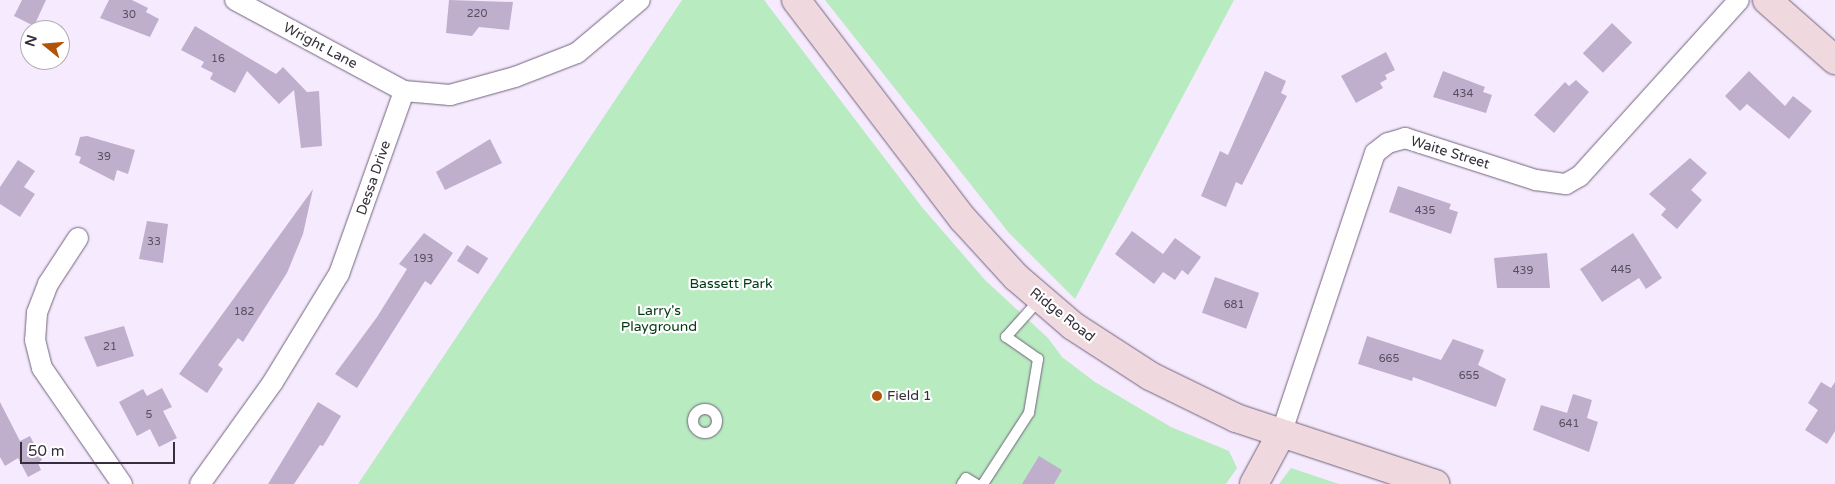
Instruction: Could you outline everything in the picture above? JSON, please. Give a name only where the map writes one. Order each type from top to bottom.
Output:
[{"type":"main road","name":"Ridge Road","points":[[796,0],[963,219],[1040,299],[1150,376],[1281,434],[1435,484]]},
{"type":"main road","points":[[1767,0],[1835,60]]},
{"type":"main road","name":"Waite Street","points":[[1254,484],[1281,434]]},
{"type":"street","name":"Wright Lane","points":[[235,0],[404,91]]},
{"type":"street","points":[[404,91],[450,95],[515,77],[577,53],[640,0]]},
{"type":"street","name":"Waite Street","points":[[1281,434],[1375,153],[1388,143],[1405,138],[1536,180],[1566,184],[1587,169],[1739,0]]},
{"type":"street","name":"Dessa Drive","points":[[200,484],[273,382],[339,274],[404,91]]},
{"type":"street","points":[[78,238],[48,284],[37,314],[35,340],[42,368],[122,484]]},
{"type":"lane","points":[[983,484],[1029,413],[1038,359],[1006,337],[1040,299]]},
{"type":"lane","points":[[962,484],[966,478],[976,484]]},
{"type":"green space","name":"Bassett Park","points":[[682,0],[764,0],[921,206],[985,280],[1048,338],[1062,357],[1095,382],[1171,427],[1229,451],[1237,468],[1226,484],[358,484]]},
{"type":"green space","points":[[825,0],[1234,0],[1075,299],[1009,233]]},
{"type":"green space","points":[[1291,468],[1339,484],[1279,484]]},
{"type":"building","points":[[22,0],[46,0],[37,20],[22,20],[14,16]]},
{"type":"building","points":[[109,0],[132,0],[148,8],[146,12],[159,19],[150,37],[100,18]]},
{"type":"building","points":[[449,0],[513,2],[509,30],[479,27],[472,36],[446,33]]},
{"type":"building","points":[[1612,23],[1632,42],[1603,73],[1583,53]]},
{"type":"building","points":[[195,26],[276,74],[283,67],[307,92],[319,91],[322,146],[301,148],[294,90],[279,104],[247,71],[235,93],[210,79],[213,73],[201,67],[204,62],[181,50]]},
{"type":"building","points":[[1386,52],[1395,70],[1385,75],[1387,79],[1380,83],[1383,88],[1356,103],[1341,76]]},
{"type":"building","points":[[1265,71],[1286,81],[1281,93],[1287,96],[1242,185],[1236,182],[1226,207],[1201,196],[1220,151],[1228,155]]},
{"type":"building","points":[[1443,71],[1485,87],[1483,92],[1492,95],[1486,113],[1433,97]]},
{"type":"building","points":[[1749,71],[1785,106],[1793,96],[1812,111],[1789,139],[1747,104],[1740,111],[1725,96]]},
{"type":"building","points":[[1576,80],[1589,92],[1554,133],[1534,115],[1565,82],[1569,86]]},
{"type":"building","points":[[87,136],[135,150],[128,174],[117,170],[114,181],[79,163],[81,157],[75,155],[80,137]]},
{"type":"building","points":[[490,139],[502,163],[445,190],[436,172]]},
{"type":"building","points":[[1690,158],[1707,173],[1691,190],[1702,200],[1677,229],[1661,215],[1666,209],[1649,194]]},
{"type":"building","points":[[18,160],[35,171],[24,187],[35,194],[20,217],[0,204],[0,187]]},
{"type":"building","points":[[1398,186],[1451,204],[1449,209],[1458,212],[1451,234],[1389,212]]},
{"type":"building","points":[[313,189],[303,234],[287,273],[243,342],[238,338],[218,365],[223,369],[207,393],[179,374]]},
{"type":"building","points":[[147,221],[168,224],[163,263],[139,259]]},
{"type":"building","points":[[1132,231],[1163,254],[1175,238],[1201,257],[1188,275],[1182,270],[1175,280],[1163,272],[1154,284],[1115,254]]},
{"type":"building","points":[[424,233],[453,253],[431,285],[425,281],[357,388],[335,374],[377,317],[407,269],[399,264]]},
{"type":"building","points":[[1633,233],[1662,278],[1646,289],[1639,278],[1602,302],[1580,269]]},
{"type":"building","points":[[467,245],[488,258],[478,274],[457,261]]},
{"type":"building","points":[[1547,253],[1550,288],[1497,288],[1494,258]]},
{"type":"building","points":[[1215,277],[1259,293],[1246,329],[1202,313]]},
{"type":"building","points":[[124,326],[134,356],[97,367],[84,337]]},
{"type":"building","points":[[1367,336],[1441,360],[1453,339],[1484,350],[1478,365],[1506,379],[1496,407],[1413,377],[1412,381],[1358,364]]},
{"type":"building","points":[[1821,382],[1831,388],[1835,382],[1835,431],[1827,444],[1805,430],[1818,410],[1808,403]]},
{"type":"building","points":[[162,388],[172,407],[163,411],[177,438],[159,447],[150,429],[137,436],[119,402],[143,389],[147,396]]},
{"type":"building","points":[[1573,394],[1592,400],[1587,418],[1598,422],[1589,452],[1533,430],[1541,405],[1567,413]]},
{"type":"building","points":[[0,402],[20,441],[30,436],[42,460],[38,463],[41,470],[28,477],[18,458],[5,466],[0,457]]},
{"type":"building","points":[[318,402],[341,416],[323,446],[320,445],[294,484],[268,484]]},
{"type":"building","points":[[1039,456],[1062,470],[1054,484],[1022,484]]},
{"type":"place","name":"Field 1","points":[[877,396]]},
{"type":"park label","name":"Larry's Playground","points":[[659,320]]}]
